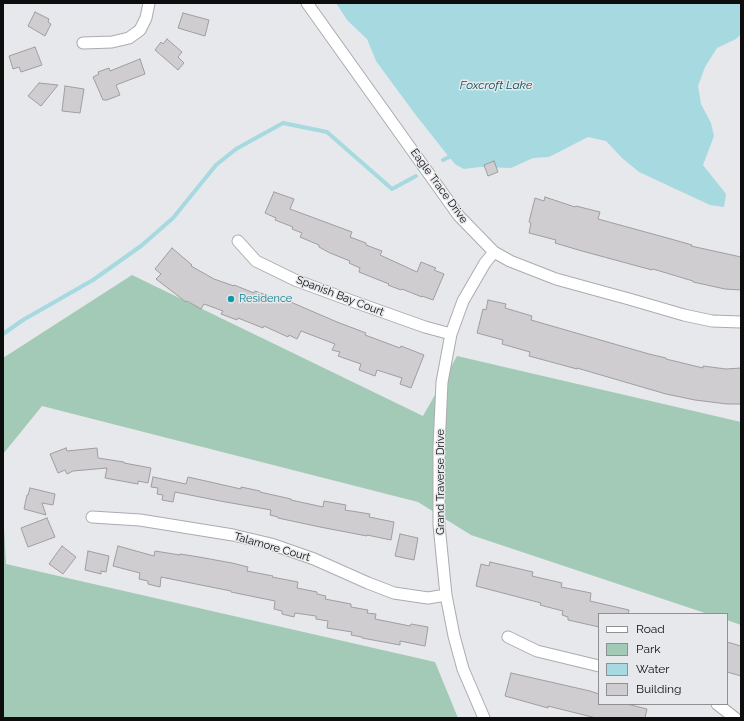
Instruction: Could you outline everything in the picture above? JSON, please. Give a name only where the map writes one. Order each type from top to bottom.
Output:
[{"type":"street","points":[[83,43],[112,42],[129,38],[140,30],[146,18],[149,3]]},
{"type":"street","name":"Eagle Trace Drive","points":[[307,3],[459,216],[494,252],[510,261],[556,279],[684,315],[712,321],[741,322]]},
{"type":"street","name":"Spanish Bay Court","points":[[238,241],[256,261],[295,280],[425,327],[451,334]]},
{"type":"street","name":"Grand Traverse Drive","points":[[484,718],[463,669],[454,636],[446,595],[439,525],[440,447],[442,382],[451,334],[463,300],[485,263],[494,252]]},
{"type":"street","name":"Talamore Court","points":[[92,517],[140,520],[233,535],[271,544],[314,559],[394,593],[428,598],[446,595]]},
{"type":"street","points":[[508,637],[537,651],[598,666]]},
{"type":"street","points":[[718,705],[735,718]]},
{"type":"green space","points":[[132,275],[423,416],[457,356],[741,422],[741,625],[728,620],[728,613],[705,613],[471,535],[418,502],[42,406],[3,454],[3,358]]},
{"type":"green space","points":[[3,510],[6,564],[435,662],[458,718],[3,718]]},
{"type":"water","name":"Foxcroft Lake","points":[[336,3],[741,3],[741,34],[736,39],[717,48],[705,67],[698,86],[701,104],[711,123],[714,136],[703,165],[726,194],[724,207],[710,205],[639,172],[622,158],[606,141],[588,137],[549,157],[533,158],[511,168],[480,167],[464,169],[456,165],[415,114],[376,61],[367,39],[347,20]]},
{"type":"building","points":[[35,12],[49,19],[48,22],[51,24],[45,36],[28,26]]},
{"type":"building","points":[[183,13],[209,20],[205,36],[178,28]]},
{"type":"building","points":[[167,39],[182,52],[178,57],[184,63],[178,70],[155,50],[161,42],[163,44]]},
{"type":"building","points":[[35,47],[42,65],[21,72],[19,67],[13,69],[9,56]]},
{"type":"building","points":[[140,59],[145,74],[116,85],[120,95],[103,100],[93,77],[99,74],[98,72],[109,68],[110,71]]},
{"type":"building","points":[[39,83],[58,85],[41,106],[28,96]]},
{"type":"building","points":[[65,86],[84,89],[80,113],[62,111]]},
{"type":"building","points":[[494,161],[498,172],[488,176],[484,165]]},
{"type":"building","points":[[274,192],[294,199],[290,209],[352,232],[350,237],[382,251],[380,255],[417,272],[421,262],[436,268],[434,270],[444,274],[433,300],[402,289],[401,290],[359,272],[360,268],[349,263],[350,261],[330,253],[319,247],[319,245],[300,237],[302,233],[292,229],[293,227],[275,220],[276,218],[265,213]]},
{"type":"building","points":[[545,197],[575,207],[600,212],[598,219],[692,245],[691,246],[741,257],[741,290],[725,289],[693,282],[653,269],[652,270],[555,243],[556,240],[529,233],[531,223],[529,222],[535,198],[544,201]]},
{"type":"building","points":[[172,248],[192,265],[191,266],[214,279],[254,293],[255,291],[285,302],[286,300],[366,333],[365,335],[424,355],[411,388],[400,384],[402,378],[377,370],[375,376],[359,370],[361,364],[338,356],[340,352],[332,350],[335,344],[301,331],[297,339],[289,335],[288,337],[264,326],[263,328],[238,318],[237,320],[221,314],[223,311],[204,304],[201,309],[187,301],[186,302],[156,279],[161,274],[155,269]]},
{"type":"building","points":[[488,300],[506,304],[505,308],[532,316],[531,320],[666,359],[703,368],[703,366],[726,369],[741,368],[741,404],[727,404],[695,400],[666,394],[577,368],[529,356],[530,352],[502,344],[503,340],[477,333],[483,309],[486,310]]},
{"type":"building","points":[[66,448],[67,451],[97,448],[98,458],[151,468],[148,483],[138,481],[138,484],[105,478],[107,468],[73,471],[67,474],[65,470],[58,473],[50,454]]},
{"type":"building","points":[[153,477],[186,484],[188,477],[241,489],[241,487],[260,491],[323,507],[324,501],[346,505],[345,510],[370,514],[369,517],[394,522],[391,540],[278,518],[270,515],[271,510],[175,492],[173,502],[162,500],[163,495],[157,494],[158,488],[151,487]]},
{"type":"building","points":[[30,488],[55,494],[53,505],[42,503],[46,515],[24,509]]},
{"type":"building","points":[[47,518],[55,537],[28,547],[21,528]]},
{"type":"building","points":[[400,534],[418,538],[414,560],[395,556]]},
{"type":"building","points":[[62,546],[76,557],[63,574],[49,564]]},
{"type":"building","points":[[118,546],[154,556],[155,551],[232,563],[248,567],[247,571],[298,582],[297,588],[317,592],[317,594],[326,596],[325,599],[351,604],[351,607],[368,610],[367,613],[376,614],[375,619],[410,626],[411,624],[428,627],[425,646],[400,641],[400,645],[351,635],[352,632],[327,628],[328,621],[316,619],[316,616],[295,613],[294,617],[282,614],[282,611],[274,609],[275,601],[231,591],[161,577],[160,587],[148,584],[148,581],[139,579],[140,573],[113,566]]},
{"type":"building","points":[[88,551],[109,556],[106,572],[101,571],[101,574],[85,570]]},
{"type":"building","points":[[490,562],[533,572],[532,576],[562,583],[561,587],[591,593],[590,601],[629,610],[628,613],[598,613],[598,627],[568,620],[568,617],[562,615],[563,611],[540,605],[541,603],[476,586],[481,564],[489,566]]},
{"type":"building","points":[[728,642],[741,646],[741,676],[728,672]]},
{"type":"building","points":[[511,673],[598,694],[598,705],[631,705],[647,709],[645,718],[596,718],[548,706],[548,708],[505,696]]},
{"type":"waterway","points":[[3,334],[23,320],[93,280],[141,246],[173,218],[216,165],[236,149],[283,123],[327,132],[392,189],[416,176]]},
{"type":"waterway","points":[[443,160],[449,157]]},
{"type":"place","name":"Residence","points":[[231,299]]}]
